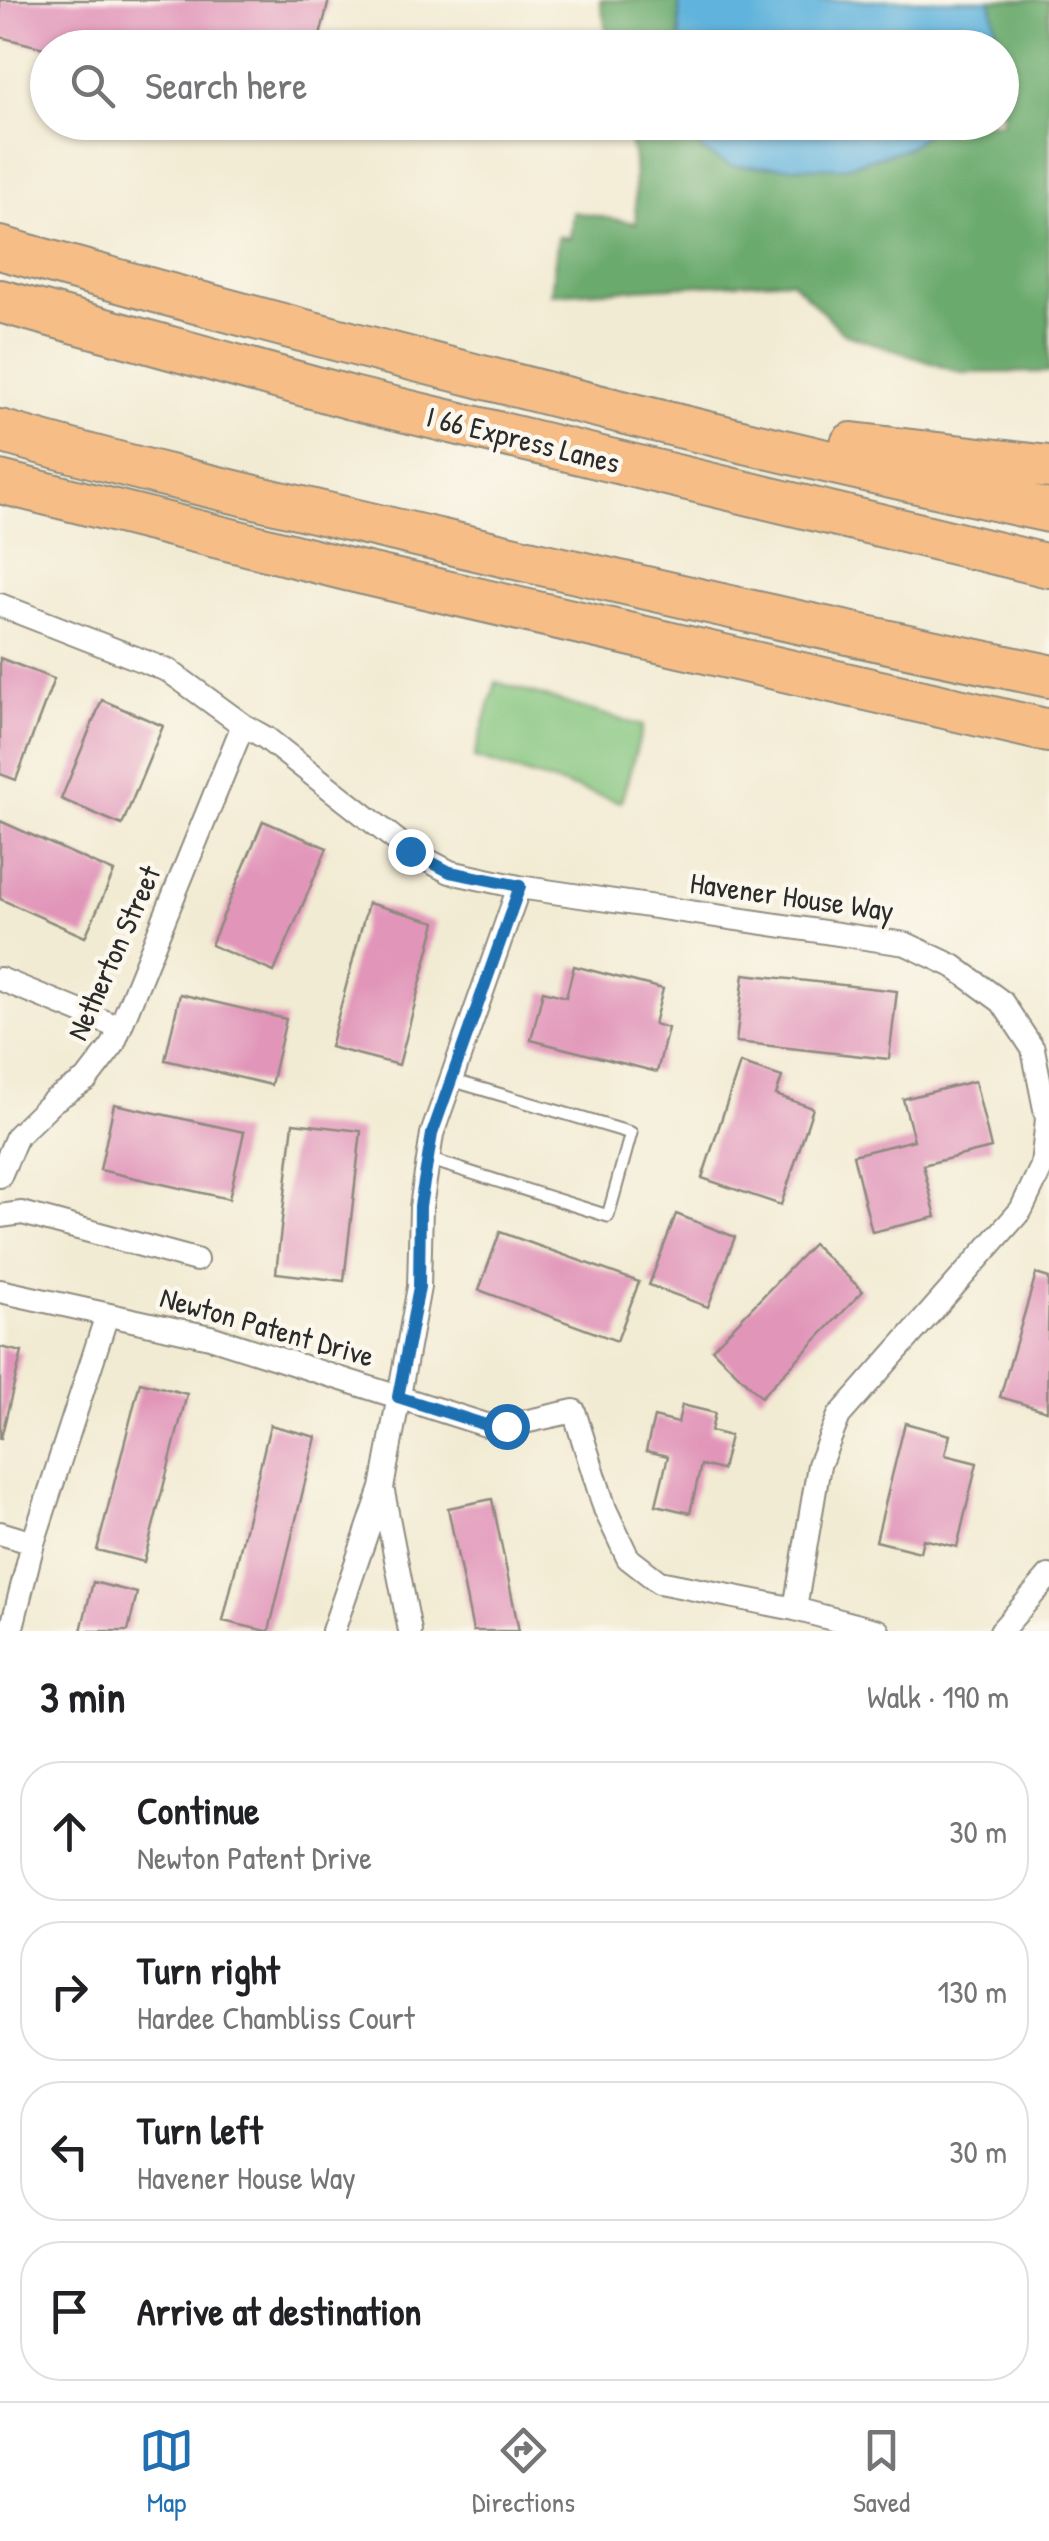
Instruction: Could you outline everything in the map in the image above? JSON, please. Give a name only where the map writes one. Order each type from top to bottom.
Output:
[{"type":"highway","points":[[0,248],[317,336],[643,419],[1049,511]]},
{"type":"highway","name":"I 66 Express Lanes","points":[[0,301],[369,402],[1049,566]]},
{"type":"highway","points":[[643,419],[1049,468]]},
{"type":"highway","points":[[0,431],[320,512],[804,625],[1049,676]]},
{"type":"highway","points":[[0,482],[365,573],[1049,732]]},
{"type":"street","name":"Havener House Way","points":[[0,605],[168,671],[243,726],[266,738],[410,851],[450,872],[906,944],[953,966],[1002,1002],[1033,1050],[1047,1119],[1042,1166],[1021,1210],[838,1416],[819,1464],[794,1609]]},
{"type":"street","name":"Netherton Street","points":[[0,1176],[18,1136],[53,1101],[88,1078],[113,1045],[243,726]]},
{"type":"street","points":[[333,1631],[382,1488],[419,1287],[420,1206],[432,1134],[520,886]]},
{"type":"street","points":[[0,979],[120,1028]]},
{"type":"street","points":[[0,1216],[22,1213],[196,1260]]},
{"type":"street","name":"Newton Patent Drive","points":[[0,1291],[210,1336],[486,1425],[506,1426],[574,1411],[605,1509],[628,1558],[659,1582],[794,1609]]},
{"type":"street","points":[[12,1631],[33,1543],[108,1315]]},
{"type":"street","points":[[382,1488],[410,1631]]},
{"type":"street","points":[[0,1534],[33,1543]]},
{"type":"street","points":[[1001,1631],[1049,1576]]},
{"type":"street","points":[[794,1609],[878,1631]]},
{"type":"lane","points":[[428,1159],[608,1216],[631,1134],[450,1080]]},
{"type":"green space","points":[[600,0],[679,0],[680,30],[606,30]]},
{"type":"green space","points":[[991,0],[1049,0],[1049,372],[961,373],[843,333],[791,280],[551,294],[558,236],[570,238],[573,212],[636,223],[630,140],[696,140],[703,151],[907,148],[918,140],[1019,140],[1019,30],[996,30]]},
{"type":"green space","points":[[496,682],[643,726],[621,802],[474,758]]},
{"type":"water","points":[[679,0],[991,0],[996,30],[680,30]]},
{"type":"water","points":[[696,140],[918,140],[907,148],[841,168],[731,166],[703,151]]},
{"type":"building","points":[[0,0],[329,0],[322,30],[30,30],[30,44],[0,37]]},
{"type":"building","points":[[0,658],[54,679],[16,780],[0,774]]},
{"type":"building","points":[[102,700],[163,726],[122,825],[61,799]]},
{"type":"building","points":[[0,821],[114,872],[85,937],[0,899]]},
{"type":"building","points":[[263,821],[327,848],[274,972],[211,945]]},
{"type":"building","points":[[368,903],[436,922],[399,1065],[330,1047]]},
{"type":"building","points":[[574,966],[663,989],[654,1024],[668,1028],[657,1072],[531,1040],[543,991],[566,997]]},
{"type":"building","points":[[744,974],[897,991],[889,1059],[736,1042]]},
{"type":"building","points":[[180,994],[286,1019],[271,1085],[165,1060]]},
{"type":"building","points":[[740,1063],[782,1077],[776,1095],[813,1108],[781,1205],[702,1178]]},
{"type":"building","points":[[975,1081],[991,1148],[923,1165],[936,1217],[872,1232],[853,1155],[914,1140],[903,1099]]},
{"type":"building","points":[[114,1104],[244,1132],[229,1199],[100,1170]]},
{"type":"building","points":[[293,1123],[361,1131],[344,1281],[276,1273]]},
{"type":"building","points":[[676,1214],[735,1237],[708,1307],[649,1285]]},
{"type":"building","points":[[500,1232],[639,1282],[617,1341],[479,1290]]},
{"type":"building","points":[[813,1244],[863,1291],[761,1397],[712,1349]]},
{"type":"building","points":[[1036,1274],[1049,1278],[1047,1411],[1000,1397]]},
{"type":"building","points":[[0,1347],[22,1352],[1,1438],[0,1438]]},
{"type":"building","points":[[140,1382],[187,1394],[144,1562],[97,1550]]},
{"type":"building","points":[[682,1405],[715,1413],[711,1431],[730,1436],[722,1470],[701,1465],[690,1513],[656,1505],[668,1456],[646,1451],[654,1417],[678,1423]]},
{"type":"building","points":[[905,1423],[950,1435],[945,1455],[977,1463],[957,1547],[923,1539],[920,1552],[876,1541]]},
{"type":"building","points":[[270,1425],[316,1437],[266,1631],[223,1621]]},
{"type":"building","points":[[492,1499],[519,1631],[473,1631],[448,1508]]},
{"type":"building","points":[[93,1582],[137,1593],[128,1631],[81,1631]]},
{"type":"route","points":[[410,851],[450,872],[520,886],[432,1134],[420,1206],[419,1287],[398,1397],[486,1425],[506,1426]]}]
